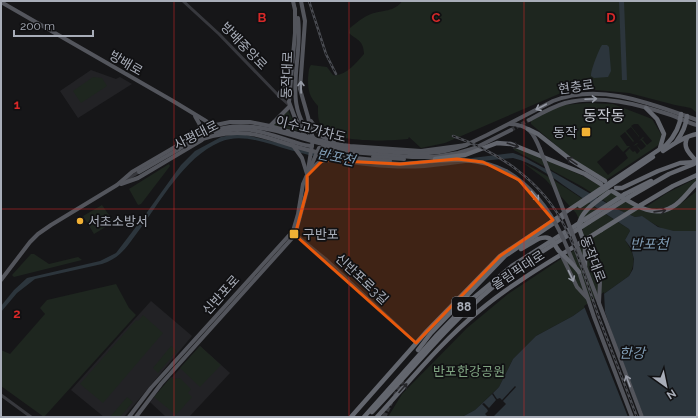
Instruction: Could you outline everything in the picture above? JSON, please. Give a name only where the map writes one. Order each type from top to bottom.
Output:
[{"type":"highway","points":[[646,108],[657,119],[664,134],[659,150]]},
{"type":"highway","points":[[674,143],[682,134],[686,122],[683,116]]},
{"type":"highway","points":[[600,191],[666,145],[675,134],[683,116]]},
{"type":"highway","points":[[435,159],[465,154],[497,143],[505,143],[511,144],[585,174],[603,183],[538,134],[528,129]]},
{"type":"highway","points":[[351,417],[416,343],[500,256],[674,143],[697,134]]},
{"type":"highway","points":[[688,137],[685,142],[687,151],[697,162]]},
{"type":"highway","points":[[612,190],[622,188],[658,171],[680,163],[697,162]]},
{"type":"highway","name":"올림픽대로","points":[[364,417],[436,335],[471,300],[512,266],[627,196],[669,174],[697,162]]},
{"type":"highway","points":[[585,266],[585,244],[580,229],[580,218],[633,171]]},
{"type":"highway","name":"올림픽대로","points":[[377,417],[448,340],[479,311],[526,277],[641,205],[673,186],[697,175]]},
{"type":"highway","points":[[612,190],[644,210],[653,212],[664,211],[673,207],[697,183]]},
{"type":"highway","points":[[418,350],[430,333],[505,256],[570,210]]},
{"type":"highway","name":"올림픽대로","points":[[367,417],[478,299],[519,267],[587,221]]},
{"type":"highway","points":[[477,286],[490,276],[510,256],[538,238],[546,237],[551,239],[578,272]]},
{"type":"main road","name":"동작대로","points":[[293,1],[298,18],[299,33],[295,100],[298,115],[308,132],[317,141],[332,151],[345,155],[404,160]]},
{"type":"main road","name":"동작대로","points":[[300,1],[305,19],[300,90],[313,139],[311,148]]},
{"type":"main road","name":"방배로","points":[[1,2],[173,101],[212,126],[217,134]]},
{"type":"main road","points":[[295,9],[298,11],[303,8]]},
{"type":"main road","name":"동작대로","points":[[295,9],[295,33],[289,97],[290,106],[311,148]]},
{"type":"main road","points":[[279,96],[280,92],[291,81]]},
{"type":"main road","name":"현충로","points":[[466,145],[553,101],[570,95],[588,93],[599,93],[625,98],[697,120]]},
{"type":"main road","name":"현충로","points":[[528,120],[564,103],[589,99],[612,100],[673,116],[683,116]]},
{"type":"main road","points":[[270,126],[290,106]]},
{"type":"main road","points":[[295,118],[302,119],[306,111]]},
{"type":"main road","points":[[194,114],[200,125],[199,132]]},
{"type":"main road","name":"동작대로","points":[[308,117],[321,136],[350,146]]},
{"type":"main road","name":"사평대로","points":[[117,186],[132,172],[193,135],[212,126],[230,122],[250,122],[305,136]]},
{"type":"main road","points":[[686,122],[697,126]]},
{"type":"main road","points":[[510,124],[521,125],[528,129]]},
{"type":"main road","points":[[194,145],[209,132],[212,126]]},
{"type":"main road","name":"이수고가차도","points":[[179,149],[190,140],[207,132],[237,126],[269,129],[331,146],[352,150],[426,154],[454,149],[466,145]]},
{"type":"main road","name":"사평대로","points":[[1,280],[30,242],[51,225],[117,186],[138,178],[194,145],[226,130],[248,129],[265,132],[311,148]]},
{"type":"main road","name":"동작대로","points":[[528,129],[535,136],[642,417]]},
{"type":"main road","points":[[318,150],[412,157],[434,157],[476,148],[511,130]]},
{"type":"main road","name":"이수고가차도","points":[[139,172],[179,149],[208,137],[226,133],[241,132],[335,156],[390,160]]},
{"type":"main road","points":[[193,135],[198,134],[200,136],[198,141]]},
{"type":"main road","name":"동작대로","points":[[305,136],[329,143],[350,146],[421,151],[466,145]]},
{"type":"main road","points":[[288,140],[302,158],[307,176]]},
{"type":"main road","points":[[311,148],[340,160]]},
{"type":"main road","name":"신반포로","points":[[136,417],[161,384],[294,233],[309,166],[311,148]]},
{"type":"main road","points":[[307,176],[318,150]]},
{"type":"main road","points":[[390,160],[435,159],[447,155]]},
{"type":"main road","name":"동작대로","points":[[418,163],[461,159],[477,161],[494,166],[510,173],[524,183],[539,200],[555,222],[578,272],[632,417]]},
{"type":"main road","points":[[307,176],[318,163],[323,160],[400,164],[418,163]]},
{"type":"main road","points":[[390,160],[418,163]]},
{"type":"main road","name":"신반포로","points":[[129,417],[151,388],[294,233]]},
{"type":"main road","points":[[585,244],[600,282],[599,303]]},
{"type":"main road","points":[[559,250],[577,287],[588,299]]},
{"type":"street","name":"방배중앙로","points":[[183,1],[219,34],[290,106]]},
{"type":"street","name":"사평대로","points":[[117,186],[139,172]]},
{"type":"street","name":"신반포로3길","points":[[294,233],[327,260],[416,343]]},
{"type":"street","points":[[1,394],[31,417]]},
{"type":"highlighted area","points":[[457,159],[483,162],[519,180],[553,220],[500,256],[416,343],[295,235],[307,190],[307,176],[323,160],[400,164]]},
{"type":"shaded area","points":[[91,70],[116,79],[120,77],[132,84],[78,118],[60,91]]},
{"type":"shaded area","points":[[151,301],[192,336],[124,417],[104,417],[71,390]]},
{"type":"shaded area","points":[[200,346],[230,373],[189,417],[166,417],[150,402]]},
{"type":"green space","points":[[402,1],[697,1],[697,113],[691,108],[629,93],[596,90],[568,90],[445,143],[421,148],[409,137],[408,139],[400,140],[364,140],[351,139],[330,134],[320,124],[318,118],[318,106],[310,93],[308,86],[309,70],[311,65],[327,67],[333,75],[342,74],[354,65],[364,54],[361,43],[349,33],[350,28],[368,15],[392,9],[399,5]]},
{"type":"green space","points":[[93,77],[102,78],[107,86],[81,103],[73,91]]},
{"type":"green space","points":[[587,103],[613,104],[647,117],[652,119],[661,134],[660,143],[606,180],[571,158],[531,124],[531,121],[564,105]],"holes":[[[634,124],[638,124],[652,141],[647,145],[642,139],[644,138],[643,137],[639,141],[641,140],[646,146],[641,150],[636,145],[640,151],[637,154],[635,151],[633,152],[630,149],[631,147],[625,153],[628,158],[608,175],[597,162],[617,145],[623,152],[630,146],[627,146],[620,136],[625,132],[633,142],[634,141],[626,131],[631,127],[639,137],[631,126]]]},
{"type":"green space","points":[[288,110],[298,131],[273,125]]},
{"type":"green space","points":[[513,146],[583,176],[641,210],[658,213],[671,210],[697,191],[697,231],[674,231],[663,229],[640,216],[635,217],[617,209],[581,186],[514,150]]},
{"type":"green space","name":"반포한강공원","points":[[522,162],[536,169],[629,229],[630,231],[625,240],[631,249],[634,261],[629,276],[573,316],[536,336],[513,359],[499,387],[475,410],[462,417],[388,417],[402,394],[467,328],[508,294],[582,245],[583,228],[576,213],[545,179]]},
{"type":"green space","points":[[169,164],[170,166],[141,204],[138,205],[129,189]]},
{"type":"green space","points":[[697,178],[697,181],[681,198],[668,207],[654,209],[646,207],[667,193]]},
{"type":"green space","points":[[102,205],[114,222],[94,234],[83,216]]},
{"type":"green space","points":[[31,254],[34,254],[49,264],[78,257],[82,260],[14,277],[12,275]]},
{"type":"green space","points":[[116,284],[129,308],[136,315],[44,417],[1,386],[1,350],[10,354],[45,314],[40,308],[47,300]]},
{"type":"green space","points":[[143,315],[163,333],[103,403],[80,384],[136,320],[138,321]]},
{"type":"green space","points":[[171,346],[177,351],[158,373],[153,368]]},
{"type":"green space","points":[[200,346],[221,365],[200,387],[180,368]]},
{"type":"green space","points":[[171,377],[174,379],[180,378],[191,389],[188,393],[192,397],[176,415],[154,397]]},
{"type":"green space","points":[[127,397],[133,402],[120,417],[110,417]]},
{"type":"water","points":[[619,1],[624,1],[627,80],[622,80]]},
{"type":"water","points":[[602,45],[607,45],[609,47],[611,71],[608,77],[594,78],[591,76],[592,70]]},
{"type":"water","name":"한강","points":[[246,135],[312,151],[406,165],[513,153],[551,171],[617,209],[635,217],[642,216],[658,227],[674,231],[697,231],[697,417],[462,417],[475,410],[499,387],[513,359],[536,336],[573,316],[629,276],[633,269],[634,259],[631,248],[625,240],[630,231],[629,229],[542,171],[528,163],[513,158],[425,168],[380,168],[329,160],[255,140],[237,138],[228,139],[207,149],[184,169],[118,256],[102,264],[35,279],[17,293],[1,312],[1,306],[14,290],[27,278],[100,261],[116,253],[181,165],[195,151],[221,137]]},
{"type":"pier","points":[[604,292],[605,312],[644,417],[628,417],[584,306]]},
{"type":"pier","points":[[515,386],[516,387],[503,401],[506,404],[493,417],[488,417],[485,414],[488,411],[482,404],[484,403],[489,408],[496,400],[492,394],[493,393],[497,399],[500,398],[502,400]]},
{"type":"tunnel","points":[[511,130],[529,120]]},
{"type":"tunnel","points":[[395,396],[403,379]]},
{"type":"tunnel","points":[[384,417],[391,402]]},
{"type":"railway","points":[[309,1],[326,54],[336,74]]},
{"type":"railway","points":[[453,136],[503,160],[532,183],[545,196],[556,211],[575,248],[598,315],[637,417]]},
{"type":"place","name":"동작","points":[[586,132]]},
{"type":"place","name":"서초소방서","points":[[80,221]]},
{"type":"place","name":"구반포","points":[[294,234]]},
{"type":"district","name":"동작동","points":[[604,116]]},
{"type":"water label","name":"반포천","points":[[336,157]]},
{"type":"water label","name":"반포천","points":[[649,244]]}]
